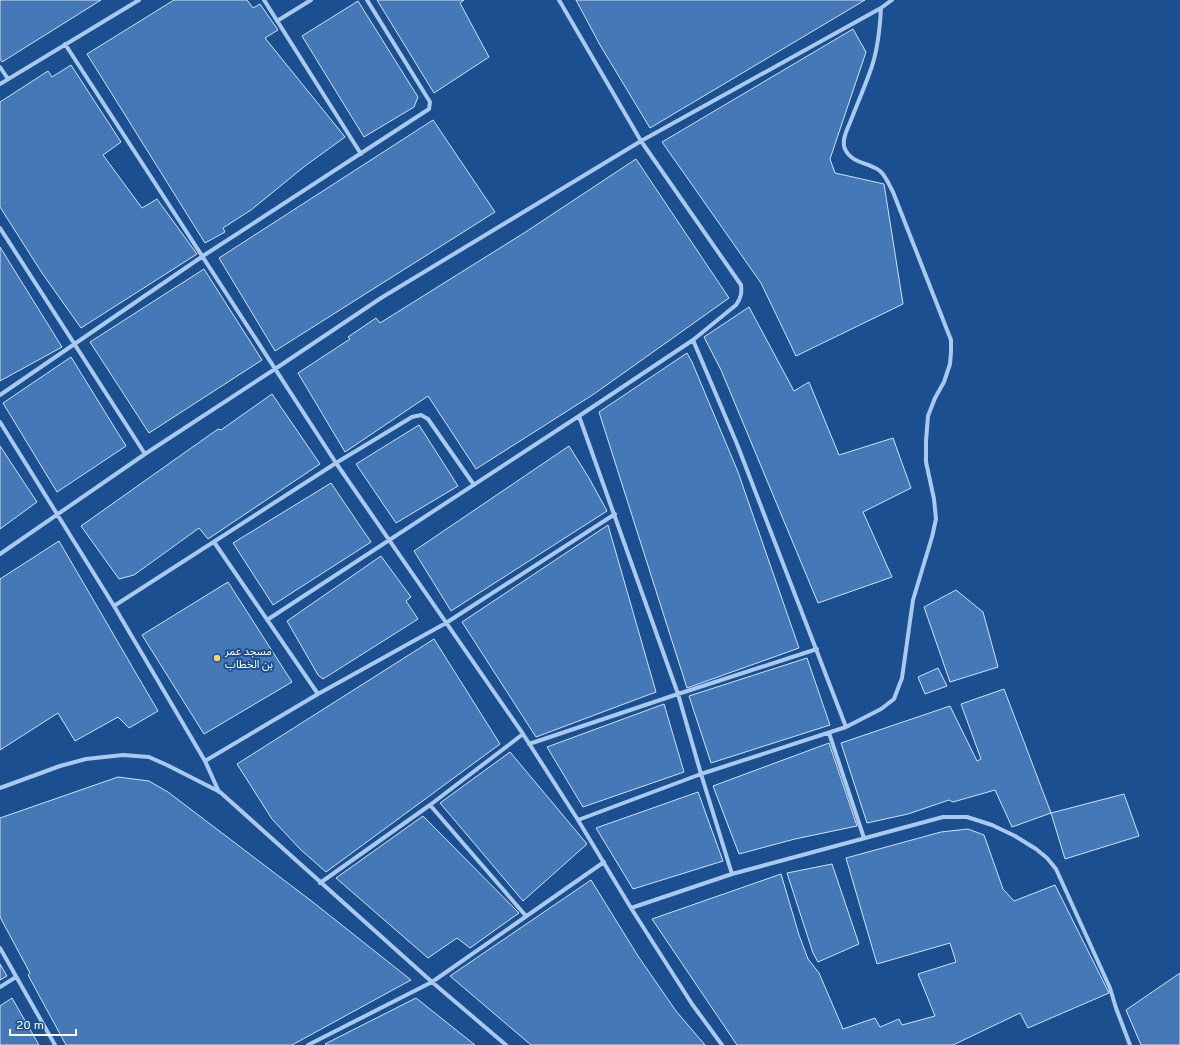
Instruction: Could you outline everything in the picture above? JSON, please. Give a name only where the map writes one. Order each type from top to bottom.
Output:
[{"type":"street","points":[[0,84],[139,0]]},
{"type":"street","points":[[264,0],[361,154]]},
{"type":"street","points":[[277,21],[310,0]]},
{"type":"street","points":[[0,395],[203,256],[427,112],[431,106],[430,102],[367,0]]},
{"type":"street","points":[[267,620],[693,340],[736,305],[740,300],[742,292],[741,285],[641,140],[559,0]]},
{"type":"street","points":[[0,554],[145,454],[381,298],[641,140],[881,8],[892,0]]},
{"type":"street","points":[[578,820],[701,774],[846,727],[881,709],[894,699],[902,678],[913,600],[936,519],[934,499],[926,462],[928,416],[935,398],[944,382],[950,364],[951,352],[950,340],[886,177],[880,171],[869,165],[856,161],[849,156],[844,147],[844,139],[873,65],[878,40],[881,8]]},
{"type":"street","points":[[65,44],[336,463],[523,734],[692,1004],[722,1045]]},
{"type":"street","points":[[0,67],[8,79]]},
{"type":"street","points":[[0,228],[145,454]]},
{"type":"street","points":[[693,340],[737,444],[846,727]]},
{"type":"street","points":[[114,606],[336,463],[412,417],[421,415],[428,419],[474,485]]},
{"type":"street","points":[[579,416],[678,694],[732,874]]},
{"type":"street","points":[[0,422],[114,606],[205,761],[220,792]]},
{"type":"street","points":[[205,761],[318,694],[446,623],[615,514]]},
{"type":"street","points":[[214,542],[318,694]]},
{"type":"street","points":[[529,744],[816,649]]},
{"type":"street","points":[[829,733],[864,838]]},
{"type":"street","points":[[320,883],[430,805],[523,734]]},
{"type":"street","points":[[0,782],[2,787],[60,766],[80,761],[123,755],[149,757],[167,764],[220,792],[320,883],[506,1045]]},
{"type":"street","points":[[430,805],[526,916]]},
{"type":"street","points":[[631,908],[732,874],[864,838],[943,817],[967,817],[992,825],[1015,836],[1047,858],[1056,869],[1110,988],[1130,1045]]},
{"type":"street","points":[[308,1045],[432,982],[604,862]]},
{"type":"street","points":[[0,948],[55,1045]]},
{"type":"street","points":[[0,987],[16,977]]},
{"type":"building","points":[[0,0],[101,0],[2,62],[0,59]]},
{"type":"building","points":[[174,0],[247,0],[253,8],[260,4],[278,30],[265,38],[345,137],[305,166],[251,210],[223,228],[225,232],[205,243],[87,54]]},
{"type":"building","points":[[377,0],[464,0],[460,3],[489,57],[434,93]]},
{"type":"building","points":[[576,0],[865,0],[650,128],[600,45]]},
{"type":"building","points":[[358,1],[418,97],[414,107],[364,137],[302,36]]},
{"type":"building","points":[[853,29],[866,52],[830,159],[835,173],[884,184],[903,304],[796,356],[761,283],[662,142]]},
{"type":"building","points":[[71,65],[121,142],[103,155],[142,208],[157,199],[197,254],[81,328],[42,273],[0,207],[0,102],[48,71],[52,77]]},
{"type":"building","points":[[433,120],[495,212],[275,351],[219,258]]},
{"type":"building","points":[[636,159],[729,298],[594,394],[476,469],[428,396],[345,452],[298,373],[350,339],[348,337],[376,318],[380,323],[524,233]]},
{"type":"building","points":[[0,247],[62,347],[0,381]]},
{"type":"building","points":[[204,269],[262,360],[149,433],[90,342]]},
{"type":"building","points":[[749,307],[794,391],[809,382],[839,455],[893,438],[911,488],[863,512],[892,577],[818,603],[721,370],[704,337]]},
{"type":"building","points":[[687,353],[738,472],[799,648],[687,688],[599,412]]},
{"type":"building","points":[[71,357],[126,446],[57,492],[3,403]]},
{"type":"building","points":[[272,394],[320,464],[208,539],[199,528],[134,575],[119,579],[81,526],[218,429],[221,430]]},
{"type":"building","points":[[419,425],[458,486],[396,523],[356,464]]},
{"type":"building","points":[[0,446],[37,502],[0,529]]},
{"type":"building","points":[[569,446],[607,511],[451,611],[414,551]]},
{"type":"building","points":[[331,483],[371,542],[273,605],[233,543]]},
{"type":"building","points":[[608,525],[656,692],[536,737],[462,622]]},
{"type":"building","points":[[59,541],[158,711],[129,728],[118,717],[75,741],[58,713],[0,750],[0,579]]},
{"type":"building","points":[[381,556],[411,597],[406,601],[418,619],[323,679],[318,675],[287,621]]},
{"type":"building","name":"مسجد عمر بن الخطاب","points":[[228,582],[292,682],[204,734],[142,635]]},
{"type":"building","points":[[956,590],[983,612],[998,667],[950,682],[924,607]]},
{"type":"building","points":[[434,639],[500,744],[326,872],[300,849],[272,819],[237,764]]},
{"type":"building","points":[[807,658],[830,725],[711,763],[689,696]]},
{"type":"building","points":[[938,668],[947,686],[925,694],[918,677]]},
{"type":"building","points":[[1004,689],[1051,813],[1012,827],[995,790],[953,802],[949,800],[908,814],[867,823],[841,743],[950,706],[977,761],[981,759],[961,704]]},
{"type":"building","points":[[664,704],[684,772],[583,807],[547,747]]},
{"type":"building","points":[[829,743],[857,826],[795,839],[739,854],[713,786]]},
{"type":"building","points":[[510,752],[587,844],[523,901],[440,803]]},
{"type":"building","points":[[118,777],[149,781],[168,792],[314,903],[411,980],[292,1045],[66,1045],[28,975],[30,973],[0,917],[0,818]]},
{"type":"building","points":[[698,792],[723,861],[633,889],[596,828]]},
{"type":"building","points":[[1124,794],[1139,836],[1065,859],[1051,813]]},
{"type":"building","points":[[423,816],[519,913],[470,948],[457,938],[428,958],[336,878]]},
{"type":"building","points":[[968,829],[984,835],[1003,889],[1014,901],[1055,885],[1109,993],[1028,1028],[1020,1013],[953,1045],[737,1045],[652,919],[781,874],[799,935],[808,959],[819,973],[843,1029],[875,1018],[880,1027],[899,1019],[902,1025],[935,1016],[918,974],[956,962],[950,943],[877,964],[846,858],[941,832]]},
{"type":"building","points":[[832,864],[859,944],[818,962],[813,953],[787,873]]},
{"type":"building","points":[[591,880],[638,956],[676,1011],[705,1045],[531,1045],[450,976]]},
{"type":"building","points":[[0,964],[7,976],[0,980]]},
{"type":"building","points":[[1180,973],[1180,1045],[1141,1045],[1126,1010]]},
{"type":"building","points":[[12,998],[39,1045],[0,1045],[0,1006]]},
{"type":"building","points":[[416,998],[475,1045],[325,1044]]},
{"type":"place","name":"مسجد عمر بن الخطاب","points":[[217,658]]}]
